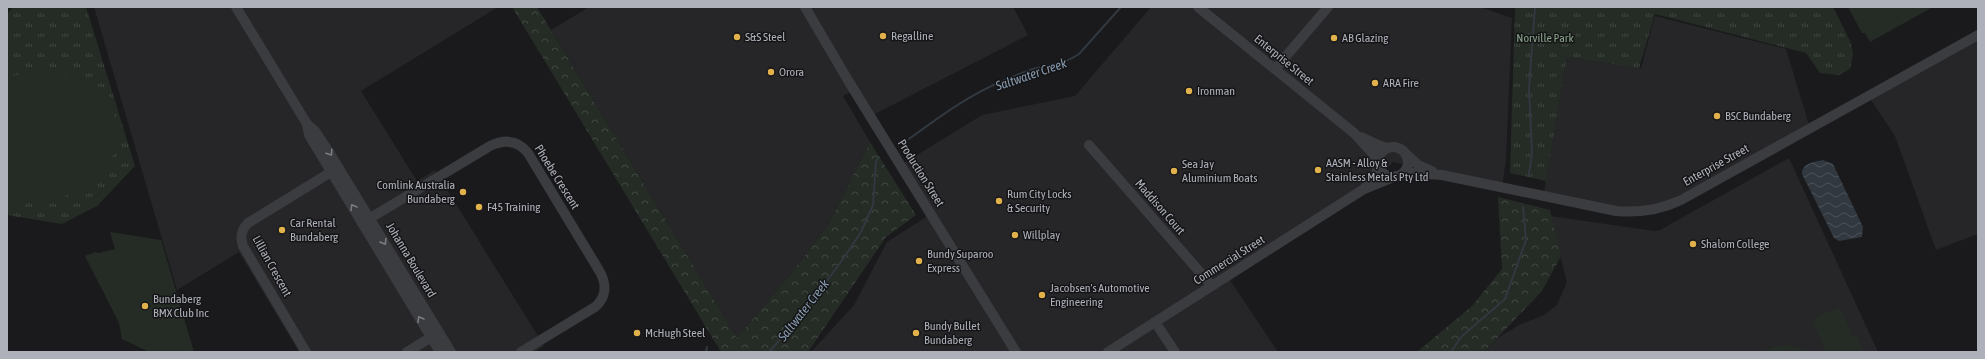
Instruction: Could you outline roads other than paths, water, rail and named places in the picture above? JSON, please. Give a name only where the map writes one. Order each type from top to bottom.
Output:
[{"type":"street","name":"Johanna Boulevard","points":[[236,7],[307,124],[309,135],[335,170],[435,335],[451,352]]},
{"type":"street","name":"Production Street","points":[[805,7],[1016,352]]},
{"type":"street","name":"Enterprise Street","points":[[1198,7],[1354,133],[1373,154],[1378,165]]},
{"type":"street","points":[[1275,70],[1328,7]]},
{"type":"street","name":"Enterprise Street","points":[[1398,175],[1414,173],[1442,176],[1616,211],[1637,212],[1658,209],[1681,200],[1978,35]]},
{"type":"street","name":"Enterprise Street","points":[[1354,133],[1387,148]]},
{"type":"street","name":"Phoebe Crescent","points":[[366,221],[490,146],[504,141],[514,142],[522,147],[528,153],[600,272],[605,289],[602,298],[595,307],[521,352]]},
{"type":"street","name":"Maddison Court","points":[[1090,145],[1212,286]]},
{"type":"street","points":[[1398,147],[1406,154],[1407,164],[1398,175],[1385,174],[1378,165],[1380,154],[1387,148],[1398,147]]},
{"type":"street","name":"Enterprise Street","points":[[1406,154],[1418,165],[1442,176]]},
{"type":"street","name":"Commercial Street","points":[[1364,189],[1376,174],[1378,165]]},
{"type":"street","name":"Lillian Crescent","points":[[306,352],[243,246],[241,236],[244,226],[248,223],[335,170]]},
{"type":"street","name":"Commercial Street","points":[[1108,352],[1364,189],[1398,175]]},
{"type":"street","points":[[1155,322],[1175,352]]},
{"type":"street","name":"Johanna Boulevard","points":[[435,335],[440,352]]},
{"type":"street","points":[[407,352],[435,335]]},
{"type":"water","points":[[1823,160],[1833,164],[1863,227],[1862,237],[1839,241],[1834,238],[1802,174],[1806,165]]},
{"type":"waterway","name":"Saltwater Creek","points":[[909,139],[955,106],[979,92],[1033,69],[1073,58],[1079,54],[1121,7]]},
{"type":"waterway","points":[[1529,174],[1532,153],[1529,88],[1535,7]]},
{"type":"waterway","name":"Saltwater Creek","points":[[769,352],[800,317],[861,232],[873,205],[876,161],[879,157]]},
{"type":"waterway","points":[[1451,352],[1461,337],[1505,299],[1526,240],[1523,207]]},
{"type":"waterway","points":[[706,352],[707,347]]},
{"type":"place","name":"Regalline","points":[[883,36]]},
{"type":"place","name":"S&S Steel","points":[[737,37]]},
{"type":"place","name":"AB Glazing","points":[[1334,38]]},
{"type":"place","name":"Orora","points":[[771,72]]},
{"type":"place","name":"ARA Fire","points":[[1375,83]]},
{"type":"place","name":"Ironman","points":[[1189,91]]},
{"type":"place","name":"BSC Bundaberg","points":[[1717,116]]},
{"type":"place","name":"AASM - Alloy & Stainless Metals Pty Ltd","points":[[1318,170]]},
{"type":"place","name":"Sea Jay Aluminium Boats","points":[[1174,171]]},
{"type":"place","name":"Comlink Australia Bundaberg","points":[[463,192]]},
{"type":"place","name":"Rum City Locks & Security","points":[[999,201]]},
{"type":"place","name":"F45 Training","points":[[479,207]]},
{"type":"place","name":"Car Rental Bundaberg","points":[[282,230]]},
{"type":"place","name":"Willplay","points":[[1015,235]]},
{"type":"place","name":"Shalom College","points":[[1693,244]]},
{"type":"place","name":"Bundy Suparoo Express","points":[[919,261]]},
{"type":"place","name":"Jacobsen's Automotive Engineering","points":[[1042,295]]},
{"type":"place","name":"Bundaberg BMX Club Inc","points":[[145,306]]},
{"type":"place","name":"McHugh Steel","points":[[637,333]]},
{"type":"place","name":"Bundy Bullet Bundaberg","points":[[916,333]]},
{"type":"park label","name":"Norville Park","points":[[1545,38]]}]
